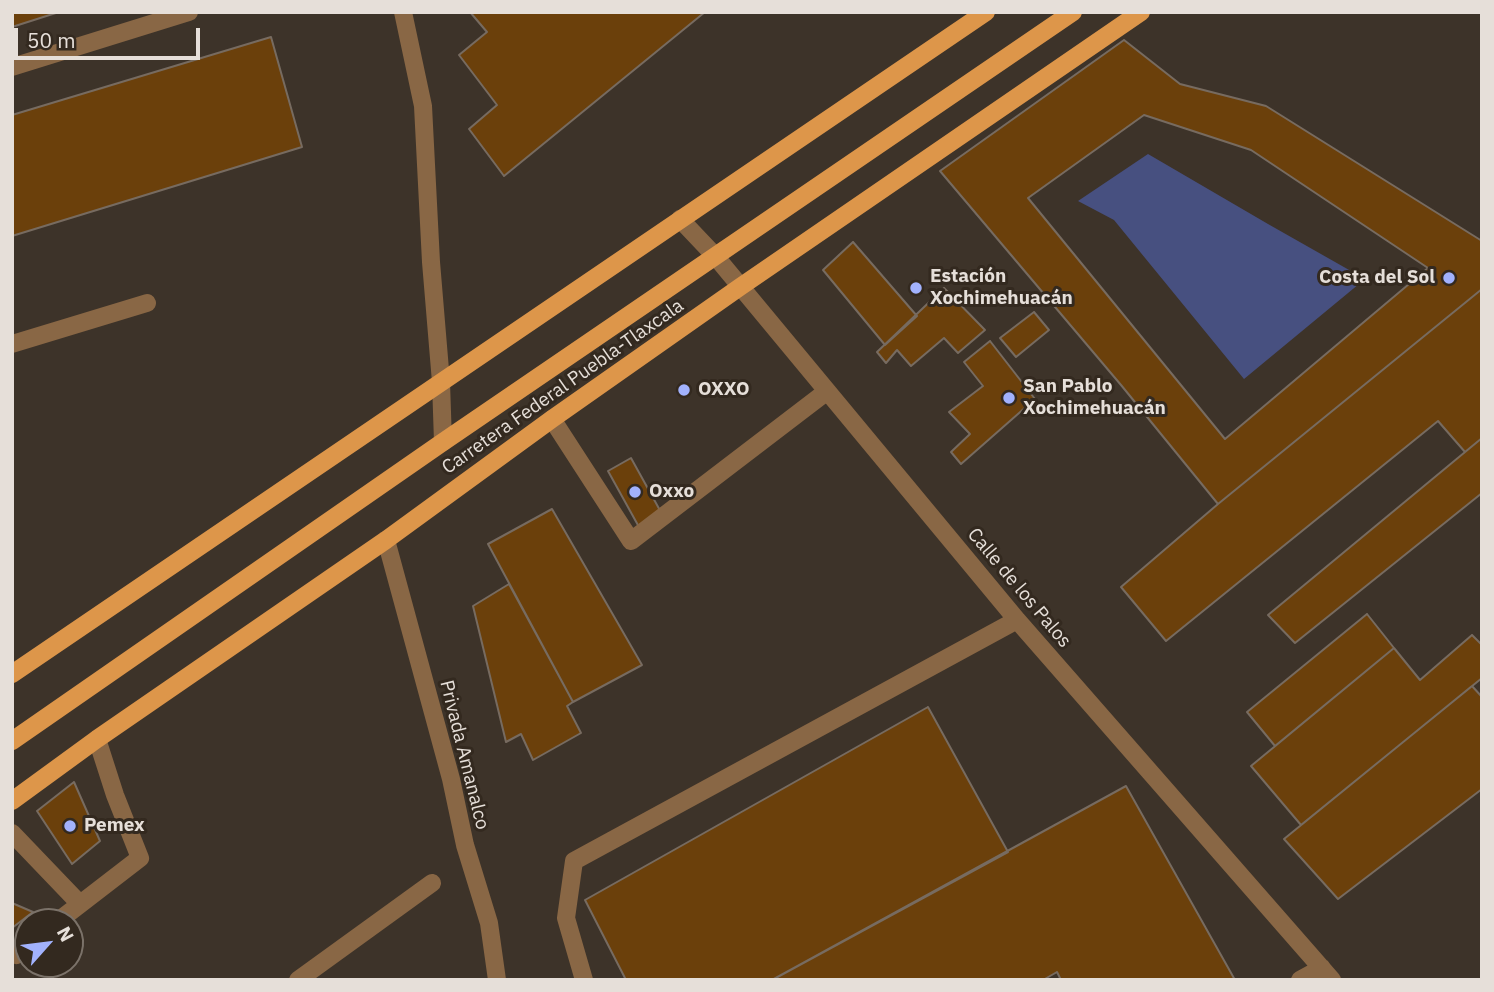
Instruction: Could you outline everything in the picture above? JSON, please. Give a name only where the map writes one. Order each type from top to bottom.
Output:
[{"type":"main road","points":[[12,674],[986,12]]},
{"type":"main road","name":"Carretera Federal Puebla-Tlaxcala","points":[[12,741],[443,442],[1073,12]]},
{"type":"main road","name":"Carretera Federal Puebla-Tlaxcala","points":[[12,801],[97,739],[386,540],[740,287],[1141,12]]},
{"type":"street","points":[[12,67],[189,12]]},
{"type":"street","points":[[403,12],[423,107],[443,442]]},
{"type":"street","name":"Calle de los Palos","points":[[680,219],[716,257],[1017,620],[1327,974]]},
{"type":"street","points":[[12,344],[147,303]]},
{"type":"street","points":[[552,419],[631,541],[826,392]]},
{"type":"street","name":"Privada Amanalco","points":[[386,540],[451,779],[465,845],[489,923],[497,980]]},
{"type":"street","points":[[584,980],[566,918],[574,861],[1017,620]]},
{"type":"street","points":[[74,908],[140,858],[97,739]]},
{"type":"street","points":[[12,833],[79,904]]},
{"type":"street","points":[[298,980],[432,883]]},
{"type":"street","points":[[1300,980],[1327,974]]},
{"type":"shaded area","points":[[1148,154],[1365,279],[1244,379],[1114,220],[1078,201]]},
{"type":"building","points":[[12,12],[59,12],[12,27]]},
{"type":"building","points":[[470,12],[705,12],[504,176],[469,129],[497,105],[459,55],[487,32]]},
{"type":"building","points":[[271,37],[302,147],[12,236],[12,115]]},
{"type":"building","name":"Costa del Sol","points":[[1124,40],[1180,84],[1266,106],[1482,241],[1482,289],[1218,504],[940,171]],"holes":[[[1144,115],[1251,150],[1428,268],[1225,439],[1028,198]]]},
{"type":"building","points":[[853,242],[917,316],[885,345],[823,270]]},
{"type":"building","points":[[944,288],[985,330],[958,353],[944,338],[911,366],[897,350],[886,363],[877,352]]},
{"type":"building","points":[[1482,289],[1482,438],[1465,452],[1438,421],[1166,641],[1121,587],[1218,504]]},
{"type":"building","points":[[1034,312],[1049,330],[1016,357],[1000,338]]},
{"type":"building","points":[[990,341],[1035,399],[961,464],[951,452],[970,434],[949,412],[983,386],[964,362]]},
{"type":"building","points":[[1482,438],[1482,493],[1295,643],[1268,615]]},
{"type":"building","name":"Oxxo","points":[[631,458],[662,514],[639,527],[608,471]]},
{"type":"building","points":[[552,509],[642,665],[573,702],[488,544]]},
{"type":"building","points":[[509,584],[573,702],[567,706],[581,733],[533,760],[521,734],[506,742],[473,606]]},
{"type":"building","points":[[1367,614],[1394,648],[1275,746],[1247,712]]},
{"type":"building","points":[[1472,635],[1482,645],[1482,678],[1301,825],[1251,766],[1394,648],[1420,680]]},
{"type":"building","points":[[1472,686],[1482,697],[1482,789],[1338,899],[1284,839]]},
{"type":"building","points":[[928,707],[1008,852],[772,980],[626,980],[585,900]]},
{"type":"building","name":"Pemex","points":[[74,782],[100,841],[72,864],[37,811]]},
{"type":"building","points":[[1126,786],[1235,980],[1061,980],[1057,972],[1043,980],[772,980]]},
{"type":"building","points":[[12,903],[24,908],[14,908],[12,928]]},
{"type":"place","name":"Costa del Sol","points":[[1449,278]]},
{"type":"place","name":"Estación Xochimehuacán","points":[[916,288]]},
{"type":"place","name":"OXXO","points":[[684,390]]},
{"type":"place","name":"San Pablo Xochimehuacán","points":[[1009,398]]},
{"type":"place","name":"Oxxo","points":[[635,492]]},
{"type":"place","name":"Pemex","points":[[70,826]]}]
